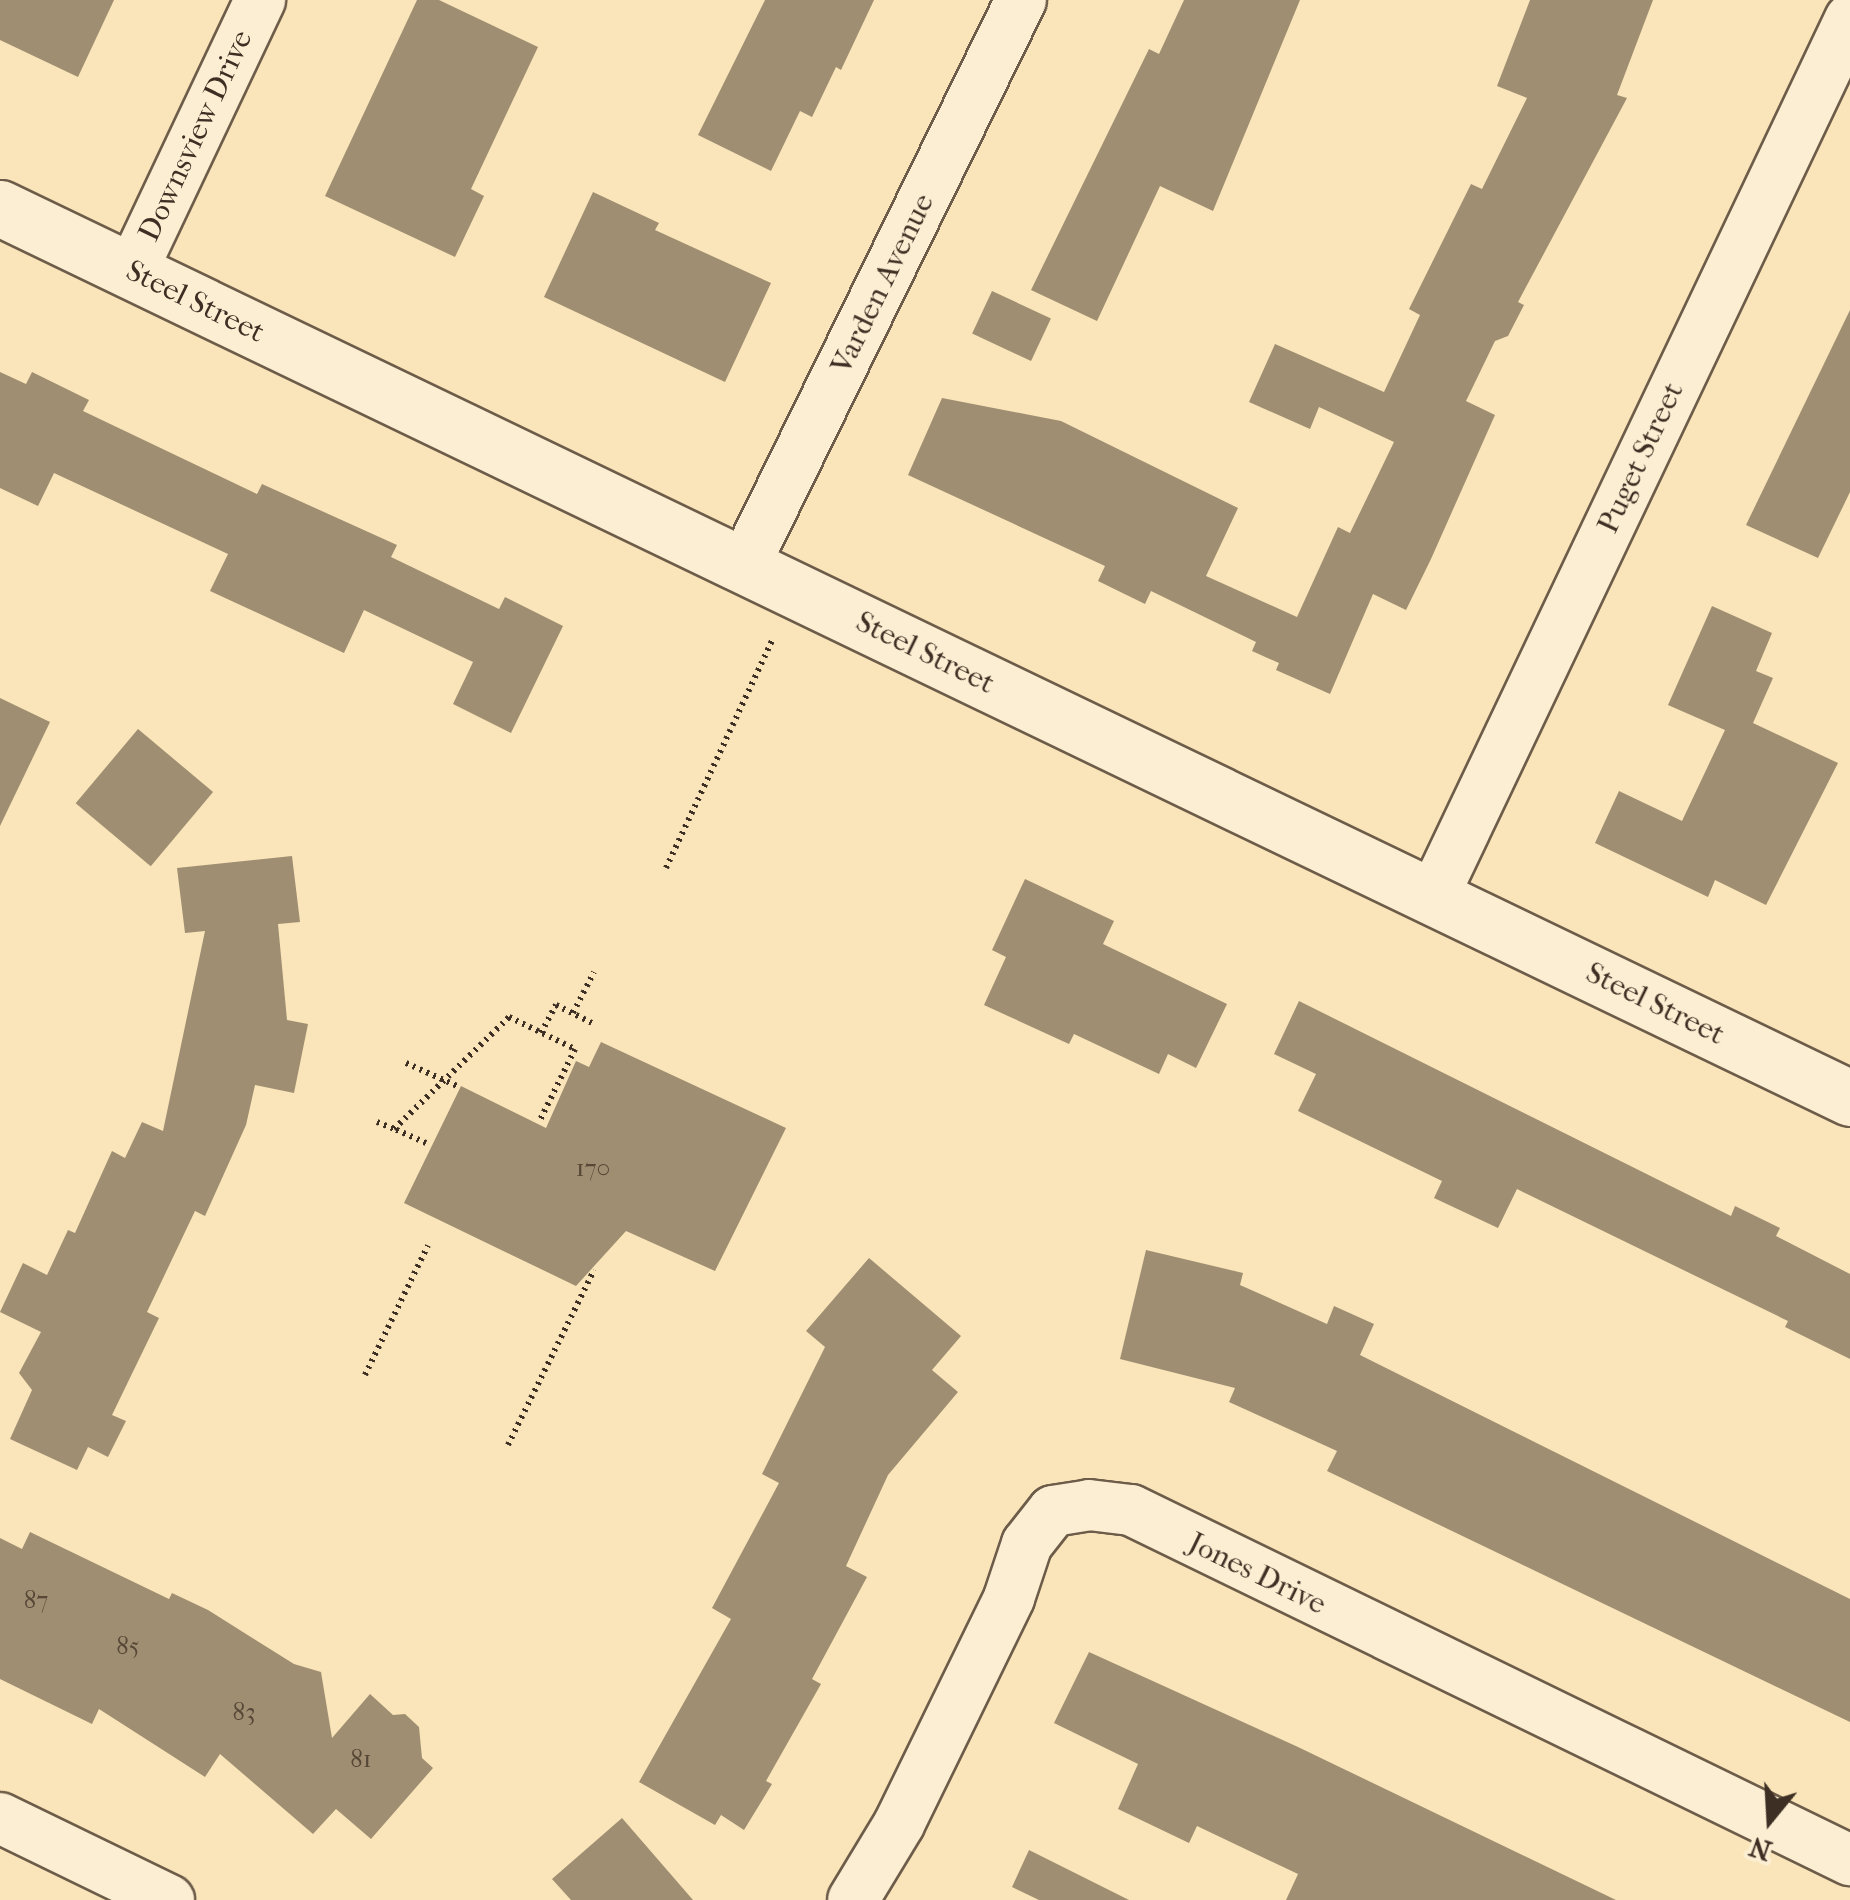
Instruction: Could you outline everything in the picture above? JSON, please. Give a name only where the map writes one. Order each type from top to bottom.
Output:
[{"type":"street","name":"Downsview Drive","points":[[132,271],[260,0]]},
{"type":"street","name":"Varden Avenue","points":[[744,566],[1021,0]]},
{"type":"street","name":"Puget Street","points":[[1433,898],[1850,19]]},
{"type":"street","name":"Steel Street","points":[[0,208],[1850,1098]]},
{"type":"street","name":"Jones Drive","points":[[853,1900],[899,1824],[1009,1598],[1027,1544],[1053,1511],[1089,1505],[1130,1510],[1850,1860]]},
{"type":"street","points":[[0,1818],[169,1900]]},
{"type":"path","points":[[666,868],[772,641]]},
{"type":"path","points":[[573,1013],[594,972]]},
{"type":"path","points":[[541,1033],[556,1005],[592,1023]]},
{"type":"path","points":[[394,1129],[508,1018],[575,1049],[540,1120]]},
{"type":"path","points":[[406,1062],[457,1086]]},
{"type":"path","points":[[377,1122],[426,1143]]},
{"type":"path","points":[[365,1375],[428,1245]]},
{"type":"path","points":[[508,1445],[594,1270]]},
{"type":"building","points":[[0,0],[114,0],[78,77],[0,40]]},
{"type":"building","points":[[417,0],[439,0],[538,47],[471,189],[484,196],[455,257],[325,196]]},
{"type":"building","points":[[765,0],[874,0],[841,70],[836,67],[812,117],[800,111],[771,171],[698,135]]},
{"type":"building","points":[[1184,0],[1300,0],[1213,211],[1160,186],[1097,321],[1031,290],[1149,49],[1159,54]]},
{"type":"building","points":[[1530,0],[1653,0],[1617,95],[1627,98],[1518,302],[1524,305],[1508,336],[1495,341],[1466,401],[1495,415],[1431,559],[1406,610],[1373,594],[1330,694],[1276,670],[1279,663],[1252,651],[1256,642],[1151,591],[1145,604],[1098,581],[1105,566],[908,475],[942,398],[1061,421],[1238,508],[1206,576],[1297,617],[1338,527],[1350,533],[1394,442],[1319,407],[1310,429],[1249,402],[1275,344],[1384,392],[1420,315],[1409,309],[1471,184],[1482,189],[1527,98],[1497,86]]},
{"type":"building","points":[[593,192],[659,223],[655,230],[771,283],[725,382],[544,297]]},
{"type":"building","points":[[992,291],[1051,318],[1031,361],[972,334]]},
{"type":"building","points":[[1850,310],[1850,492],[1818,558],[1746,525]]},
{"type":"building","points":[[0,372],[26,384],[32,372],[89,400],[83,411],[257,494],[262,484],[397,545],[391,557],[499,609],[505,597],[563,626],[511,733],[453,704],[473,662],[364,610],[344,653],[210,591],[228,554],[54,473],[38,506],[0,488]]},
{"type":"building","points":[[1712,606],[1772,633],[1756,671],[1773,678],[1753,723],[1838,763],[1766,905],[1715,880],[1708,897],[1595,843],[1619,791],[1682,821],[1725,730],[1668,705]]},
{"type":"building","points":[[0,698],[50,722],[0,826]]},
{"type":"building","points":[[138,729],[213,792],[151,866],[76,803]]},
{"type":"building","points":[[292,856],[300,922],[278,924],[287,1020],[308,1024],[294,1093],[255,1085],[246,1125],[205,1216],[195,1211],[147,1312],[159,1318],[112,1415],[126,1421],[108,1457],[88,1447],[77,1470],[10,1439],[32,1390],[19,1373],[41,1332],[0,1312],[23,1263],[47,1275],[68,1230],[75,1233],[112,1151],[125,1158],[142,1122],[163,1131],[205,931],[185,933],[177,868]]},
{"type":"building","points":[[1025,879],[1114,921],[1103,944],[1227,1004],[1196,1068],[1168,1054],[1159,1074],[1074,1034],[1069,1044],[984,1005],[1006,957],[992,950]]},
{"type":"building","points":[[1299,1001],[1731,1216],[1735,1206],[1780,1228],[1776,1236],[1850,1274],[1850,1359],[1785,1327],[1788,1321],[1517,1189],[1498,1228],[1434,1198],[1442,1181],[1298,1111],[1316,1074],[1274,1054]]},
{"type":"building","points":[[601,1042],[786,1128],[715,1271],[626,1231],[576,1286],[404,1203],[461,1086],[546,1128],[576,1061],[589,1067]]},
{"type":"building","points":[[1146,1250],[1243,1273],[1240,1285],[1327,1324],[1334,1306],[1374,1324],[1360,1355],[1850,1599],[1850,1722],[1327,1471],[1337,1451],[1229,1402],[1235,1388],[1120,1359]]},
{"type":"building","points":[[869,1258],[961,1336],[932,1370],[958,1392],[888,1475],[846,1566],[867,1577],[812,1679],[821,1684],[766,1781],[772,1784],[744,1830],[721,1815],[715,1825],[639,1782],[731,1619],[712,1608],[779,1483],[762,1474],[825,1347],[806,1331]]},
{"type":"building","points":[[30,1532],[169,1599],[172,1593],[208,1610],[294,1664],[321,1672],[332,1738],[370,1694],[393,1715],[405,1714],[419,1727],[422,1758],[433,1768],[371,1839],[336,1809],[313,1834],[220,1754],[205,1777],[99,1709],[92,1724],[0,1679],[0,1538],[22,1549]]},
{"type":"building","points":[[1089,1652],[1298,1747],[1616,1900],[1286,1900],[1298,1874],[1197,1826],[1189,1843],[1118,1809],[1138,1764],[1054,1723]]},
{"type":"building","points":[[622,1818],[693,1900],[571,1900],[552,1879]]},
{"type":"building","points":[[1029,1850],[1129,1900],[1039,1900],[1012,1887]]}]
